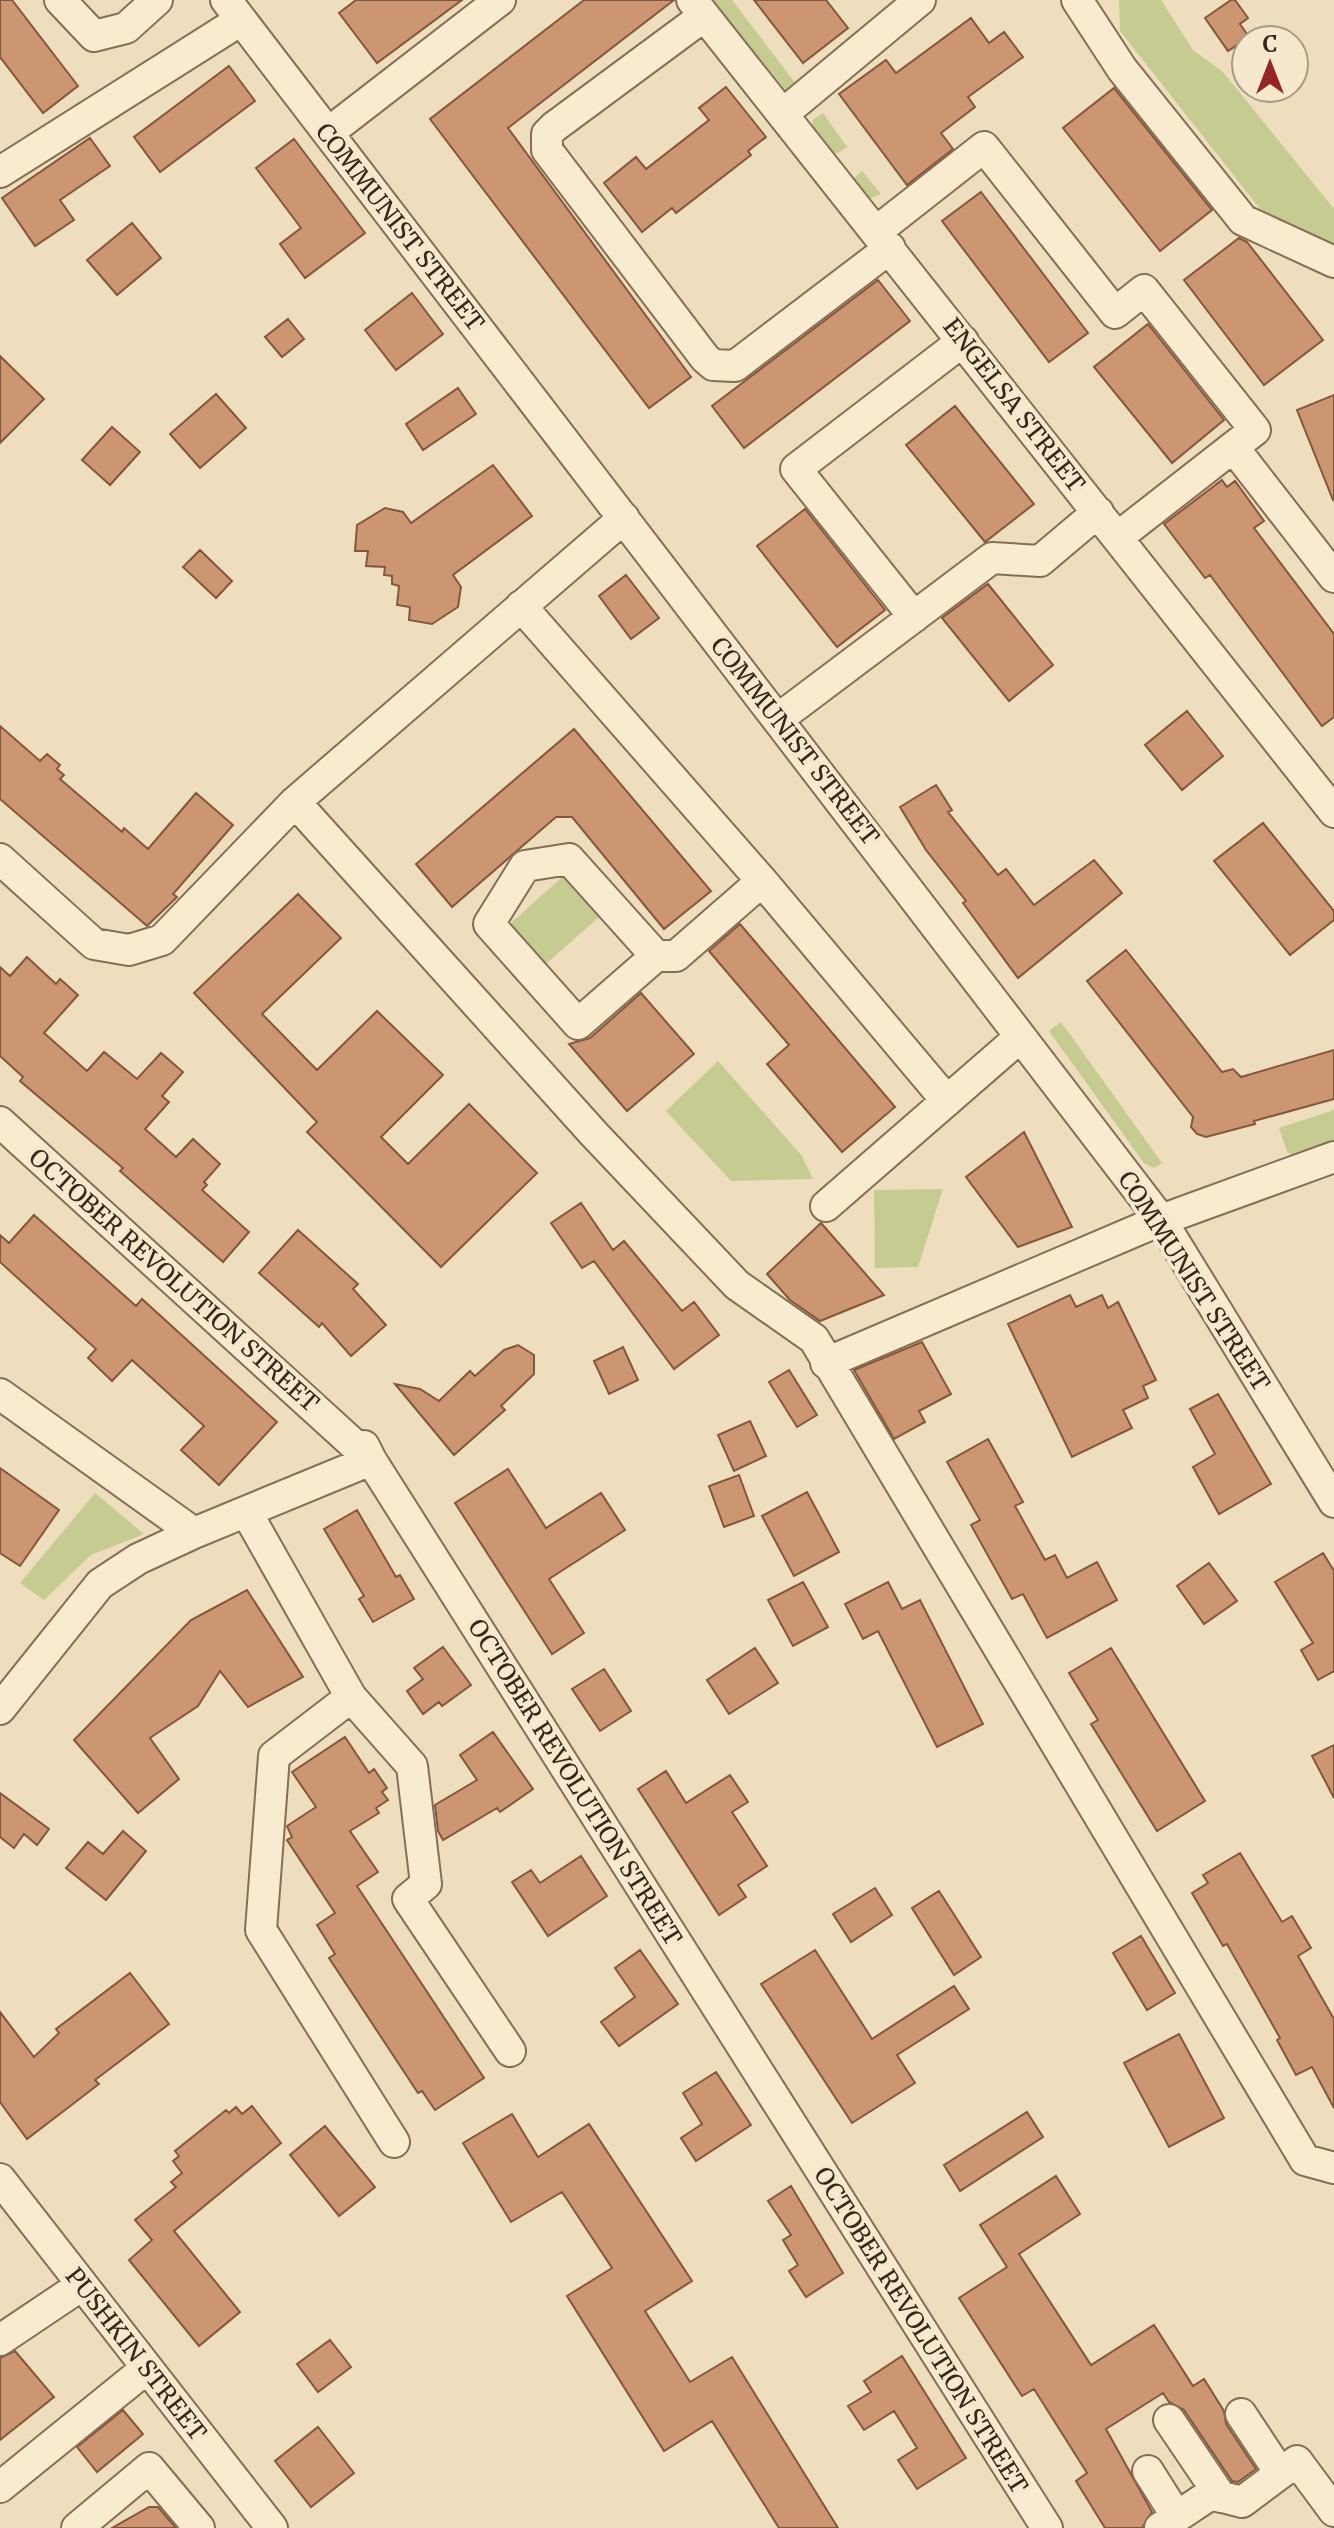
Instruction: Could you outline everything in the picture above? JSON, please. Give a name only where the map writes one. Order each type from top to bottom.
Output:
[{"type":"street","points":[[60,0],[94,36],[126,28],[157,0]]},
{"type":"street","points":[[328,133],[500,0]]},
{"type":"street","points":[[784,113],[920,0]]},
{"type":"street","points":[[1077,0],[1122,69],[1243,220],[1334,262]]},
{"type":"street","points":[[0,172],[232,6]]},
{"type":"street","name":"COMMUNIST STREET","points":[[232,6],[1161,1220],[1334,1502]]},
{"type":"street","points":[[698,8],[554,127],[545,142],[547,150],[705,358],[713,365],[735,366],[884,240],[984,147],[1115,313],[1144,290],[1255,430],[1118,537]]},
{"type":"street","name":"ENGELSA STREET","points":[[698,8],[1334,812]]},
{"type":"street","points":[[914,617],[796,469],[963,341]]},
{"type":"street","points":[[1233,447],[1334,577]]},
{"type":"street","points":[[778,719],[992,558],[1040,561],[1098,512]]},
{"type":"street","points":[[0,859],[94,944],[129,950],[162,940],[295,802],[624,518]]},
{"type":"street","points":[[521,606],[762,881],[947,1101]]},
{"type":"street","points":[[295,802],[583,1122],[737,1285],[820,1351],[1305,2160],[1334,2168]]},
{"type":"street","points":[[656,956],[569,859],[525,866],[489,924],[578,1024],[656,956],[676,956],[762,881]]},
{"type":"street","points":[[826,1206],[1011,1045]]},
{"type":"street","points":[[0,1103],[354,1426],[371,1460],[194,1533],[138,1559],[100,1584],[0,1709]]},
{"type":"street","name":"OCTOBER REVOLUTION STREET","points":[[0,1122],[371,1460],[1047,2528]]},
{"type":"street","points":[[820,1351],[1334,1157]]},
{"type":"street","points":[[0,1394],[194,1533]]},
{"type":"street","points":[[247,1513],[351,1697],[412,1766],[426,1884],[408,1899],[510,2051]]},
{"type":"street","points":[[351,1697],[274,1756],[261,1930],[394,2142]]},
{"type":"street","name":"PUSHKIN STREET","points":[[0,2179],[147,2368],[263,2525]]},
{"type":"street","points":[[0,2340],[82,2285]]},
{"type":"street","points":[[0,2487],[147,2368]]},
{"type":"street","points":[[1241,2414],[1280,2473]]},
{"type":"street","points":[[1169,2420],[1221,2497]]},
{"type":"street","points":[[1148,2471],[1169,2522],[1211,2494],[1242,2502],[1297,2461],[1334,2511]]},
{"type":"street","points":[[77,2528],[149,2468],[199,2528]]},
{"type":"green space","points":[[713,0],[732,0],[799,88],[787,97]]},
{"type":"green space","points":[[1119,0],[1161,0],[1193,50],[1230,81],[1230,104],[1249,104],[1334,209],[1334,248],[1261,210],[1120,31]]},
{"type":"green space","points":[[823,113],[847,147],[838,153],[827,153],[811,131],[813,120]]},
{"type":"green space","points":[[862,171],[881,194],[864,201],[851,181]]},
{"type":"green space","points":[[570,870],[606,911],[540,969],[504,929]]},
{"type":"green space","points":[[1061,1022],[1162,1163],[1154,1168],[1144,1163],[1049,1031]]},
{"type":"green space","points":[[718,1061],[802,1156],[813,1179],[731,1181],[666,1111]]},
{"type":"green space","points":[[1334,1110],[1334,1142],[1293,1155],[1287,1152],[1279,1128]]},
{"type":"green space","points":[[943,1189],[918,1267],[875,1268],[874,1190]]},
{"type":"green space","points":[[95,1493],[144,1534],[91,1555],[44,1600],[20,1583]]},
{"type":"building","points":[[0,0],[12,0],[78,86],[43,113],[0,57]]},
{"type":"building","points":[[356,0],[462,0],[377,63],[339,13]]},
{"type":"building","points":[[584,0],[674,0],[508,128],[691,377],[649,408],[430,119]]},
{"type":"building","points":[[754,0],[826,0],[848,28],[803,63]]},
{"type":"building","points":[[1235,0],[1248,18],[1240,24],[1230,24],[1228,51],[1205,18]]},
{"type":"building","points":[[971,18],[989,43],[1004,32],[1023,57],[968,97],[975,107],[941,133],[953,149],[907,185],[839,94],[886,60],[896,73]]},
{"type":"building","points":[[229,66],[255,101],[160,172],[134,137]]},
{"type":"building","points":[[726,87],[766,137],[748,151],[751,155],[676,213],[672,208],[642,232],[604,183],[636,157],[646,169],[709,120],[699,108]]},
{"type":"building","points":[[1114,88],[1212,210],[1160,251],[1063,128]]},
{"type":"building","points":[[90,138],[110,166],[60,200],[74,220],[35,246],[2,198]]},
{"type":"building","points":[[294,139],[365,233],[305,278],[280,244],[301,228],[256,168]]},
{"type":"building","points":[[981,192],[1088,333],[1049,362],[942,221]]},
{"type":"building","points":[[132,223],[161,258],[117,295],[87,260]]},
{"type":"building","points":[[1239,238],[1247,242],[1323,340],[1264,385],[1184,280]]},
{"type":"building","points":[[878,280],[910,321],[744,448],[712,406]]},
{"type":"building","points":[[412,293],[443,334],[396,370],[365,330]]},
{"type":"building","points":[[288,319],[304,339],[282,357],[265,337]]},
{"type":"building","points":[[1148,324],[1224,420],[1172,463],[1094,367]]},
{"type":"building","points":[[0,356],[44,399],[0,443]]},
{"type":"building","points":[[458,388],[476,414],[423,450],[406,424]]},
{"type":"building","points":[[216,394],[246,428],[200,468],[170,434]]},
{"type":"building","points":[[1334,395],[1334,499],[1333,500],[1297,410]]},
{"type":"building","points":[[955,406],[1034,504],[985,542],[906,445]]},
{"type":"building","points":[[112,427],[140,452],[110,485],[82,460]]},
{"type":"building","points":[[493,465],[532,516],[453,575],[461,587],[458,607],[432,624],[409,620],[410,607],[397,605],[399,586],[392,584],[392,576],[384,575],[385,567],[366,566],[368,551],[355,551],[357,525],[385,508],[403,512],[411,523]]},
{"type":"building","points":[[1222,480],[1227,487],[1235,481],[1264,521],[1254,528],[1334,634],[1334,717],[1322,726],[1210,575],[1205,578],[1164,524]]},
{"type":"building","points":[[805,509],[885,610],[837,647],[757,546]]},
{"type":"building","points":[[200,550],[232,581],[216,598],[183,567]]},
{"type":"building","points":[[626,575],[659,618],[631,639],[599,596]]},
{"type":"building","points":[[988,584],[1053,665],[1009,701],[942,618]]},
{"type":"building","points":[[1187,711],[1223,756],[1182,790],[1145,745]]},
{"type":"building","points":[[0,726],[40,761],[47,754],[60,765],[57,769],[64,775],[60,779],[122,832],[124,828],[148,849],[196,793],[233,825],[173,894],[177,897],[147,926],[0,799]]},
{"type":"building","points":[[574,729],[711,891],[664,929],[572,817],[556,817],[452,907],[416,864]]},
{"type":"building","points":[[936,785],[952,810],[948,812],[998,875],[1006,869],[1034,905],[1094,860],[1122,893],[1018,978],[963,903],[966,901],[926,850],[900,807]]},
{"type":"building","points":[[1263,823],[1334,911],[1334,920],[1290,955],[1214,861]]},
{"type":"building","points":[[298,894],[341,938],[262,1014],[317,1070],[377,1011],[443,1075],[381,1137],[408,1164],[469,1104],[537,1173],[441,1267],[307,1132],[317,1122],[194,993]]},
{"type":"building","points":[[740,924],[895,1107],[842,1152],[767,1064],[789,1045],[709,951]]},
{"type":"building","points":[[1126,950],[1222,1072],[1233,1069],[1241,1077],[1334,1050],[1334,1099],[1206,1137],[1197,1134],[1191,1127],[1193,1117],[1087,981]]},
{"type":"building","points":[[27,957],[56,984],[60,979],[78,995],[44,1033],[87,1071],[104,1052],[137,1079],[161,1053],[183,1072],[162,1096],[169,1102],[145,1129],[176,1157],[193,1139],[220,1164],[204,1182],[207,1185],[202,1190],[249,1232],[223,1262],[120,1171],[123,1168],[20,1081],[23,1077],[0,1056],[0,967],[10,976]]},
{"type":"building","points":[[641,993],[694,1054],[627,1111],[569,1044],[590,1038]]},
{"type":"building","points":[[1024,1132],[1072,1227],[1018,1247],[966,1177]]},
{"type":"building","points":[[581,1203],[613,1250],[624,1241],[682,1311],[694,1302],[719,1335],[674,1369],[594,1261],[582,1268],[551,1223]]},
{"type":"building","points":[[34,1215],[136,1306],[142,1299],[277,1422],[219,1485],[181,1450],[204,1426],[132,1360],[112,1381],[88,1358],[96,1349],[0,1262],[0,1235],[9,1243]]},
{"type":"building","points":[[821,1223],[884,1295],[820,1321],[790,1300],[767,1274]]},
{"type":"building","points":[[298,1230],[358,1284],[353,1289],[386,1325],[351,1356],[322,1323],[319,1327],[259,1273]]},
{"type":"building","points":[[1070,1295],[1076,1307],[1102,1295],[1108,1308],[1118,1302],[1156,1380],[1143,1386],[1148,1398],[1123,1410],[1132,1428],[1072,1457],[1008,1324]]},
{"type":"building","points":[[922,1342],[951,1394],[919,1411],[925,1422],[894,1439],[854,1370]]},
{"type":"building","points":[[518,1345],[534,1355],[534,1374],[501,1406],[505,1410],[454,1455],[395,1384],[420,1389],[439,1401],[470,1371],[475,1376],[504,1350]]},
{"type":"building","points":[[623,1347],[638,1380],[609,1394],[594,1361]]},
{"type":"building","points":[[789,1370],[817,1415],[797,1427],[769,1382]]},
{"type":"building","points":[[1218,1394],[1271,1484],[1219,1514],[1193,1467],[1215,1454],[1190,1409]]},
{"type":"building","points":[[750,1421],[766,1456],[734,1471],[718,1435]]},
{"type":"building","points":[[988,1439],[1023,1502],[1015,1506],[1045,1560],[1055,1555],[1067,1578],[1097,1562],[1117,1600],[1047,1638],[1023,1594],[1012,1599],[971,1525],[980,1520],[947,1462]]},
{"type":"building","points":[[0,1468],[59,1510],[20,1566],[0,1553]]},
{"type":"building","points":[[508,1469],[546,1528],[601,1493],[625,1530],[549,1579],[584,1633],[552,1654],[455,1503]]},
{"type":"building","points":[[739,1475],[754,1516],[724,1527],[709,1486]]},
{"type":"building","points":[[807,1492],[839,1552],[794,1576],[762,1516]]},
{"type":"building","points":[[357,1510],[396,1577],[400,1575],[414,1599],[373,1622],[359,1599],[364,1596],[324,1529]]},
{"type":"building","points":[[1323,1553],[1334,1571],[1334,1671],[1318,1680],[1301,1650],[1313,1643],[1275,1582]]},
{"type":"building","points":[[1209,1563],[1237,1601],[1204,1624],[1177,1586]]},
{"type":"building","points":[[803,1582],[828,1627],[793,1646],[768,1600]]},
{"type":"building","points":[[888,1582],[902,1609],[920,1600],[983,1724],[937,1747],[878,1631],[863,1639],[845,1604]]},
{"type":"building","points":[[247,1590],[303,1677],[248,1707],[220,1671],[198,1706],[150,1738],[179,1779],[138,1813],[74,1740],[191,1620]]},
{"type":"building","points":[[443,1647],[471,1685],[442,1706],[439,1702],[423,1714],[407,1691],[423,1679],[414,1668]]},
{"type":"building","points":[[755,1648],[778,1683],[729,1714],[707,1680]]},
{"type":"building","points":[[1111,1648],[1205,1801],[1157,1831],[1091,1724],[1098,1720],[1069,1673]]},
{"type":"building","points":[[604,1669],[631,1711],[600,1731],[572,1689]]},
{"type":"building","points":[[493,1732],[533,1789],[500,1812],[497,1808],[443,1840],[438,1831],[435,1805],[477,1780],[460,1755]]},
{"type":"building","points":[[345,1737],[369,1773],[374,1769],[387,1788],[382,1792],[388,1800],[376,1808],[379,1813],[350,1831],[378,1872],[357,1886],[484,2078],[435,2110],[422,2091],[418,2093],[329,1958],[335,1954],[317,1925],[335,1913],[287,1840],[292,1837],[287,1826],[316,1807],[292,1772]]},
{"type":"building","points":[[1334,1745],[1334,1798],[1312,1756]]},
{"type":"building","points":[[666,1771],[686,1803],[730,1775],[748,1802],[732,1812],[767,1866],[738,1885],[746,1897],[719,1915],[638,1789]]},
{"type":"building","points":[[0,1793],[49,1829],[37,1845],[24,1834],[14,1848],[0,1837]]},
{"type":"building","points":[[123,1831],[146,1851],[106,1900],[66,1868],[88,1842],[103,1854]]},
{"type":"building","points":[[1240,1853],[1282,1922],[1292,1916],[1311,1948],[1298,1956],[1334,2019],[1334,2108],[1312,2067],[1296,2075],[1277,2040],[1280,2038],[1227,1944],[1223,1946],[1192,1893],[1208,1883],[1203,1875]]},
{"type":"building","points":[[581,1856],[607,1896],[548,1936],[512,1882],[531,1870],[540,1883]]},
{"type":"building","points":[[875,1888],[892,1915],[851,1942],[833,1914]]},
{"type":"building","points":[[939,1891],[981,1957],[954,1975],[912,1908]]},
{"type":"building","points":[[1141,1936],[1175,1993],[1147,2010],[1113,1953]]},
{"type":"building","points":[[640,1950],[678,2004],[619,2046],[601,2022],[635,1997],[615,1968]]},
{"type":"building","points":[[815,1950],[872,2039],[954,1986],[969,2009],[897,2055],[915,2083],[852,2123],[761,1984]]},
{"type":"building","points":[[130,1973],[169,2024],[95,2080],[99,2084],[27,2139],[0,2102],[0,2012],[34,2057],[59,2033],[56,2029]]},
{"type":"building","points":[[1179,2034],[1224,2118],[1169,2147],[1124,2063]]},
{"type":"building","points":[[716,2072],[751,2125],[696,2161],[681,2138],[702,2124],[683,2093]]},
{"type":"building","points":[[252,2106],[281,2143],[174,2231],[240,2312],[199,2346],[129,2260],[152,2240],[135,2220],[176,2187],[171,2182],[182,2173],[173,2161],[179,2156],[175,2151],[226,2110],[229,2113],[236,2107],[242,2114]]},
{"type":"building","points":[[1027,2112],[1043,2137],[960,2191],[944,2165]]},
{"type":"building","points":[[512,2114],[538,2157],[589,2124],[692,2281],[645,2311],[690,2382],[732,2357],[838,2528],[779,2528],[712,2421],[664,2451],[567,2296],[612,2268],[562,2192],[511,2222],[463,2143]]},
{"type":"building","points":[[325,2126],[375,2187],[339,2216],[290,2155]]},
{"type":"building","points":[[1056,2176],[1080,2214],[1019,2254],[1091,2365],[1154,2325],[1193,2386],[1204,2379],[1224,2411],[1226,2424],[1256,2469],[1238,2482],[1232,2481],[1184,2410],[1169,2402],[1163,2393],[1106,2429],[1152,2512],[1142,2528],[1105,2528],[1076,2481],[1087,2473],[1034,2389],[1022,2396],[959,2298],[1007,2267],[980,2225]]},
{"type":"building","points":[[791,2186],[843,2273],[806,2297],[789,2271],[798,2265],[783,2240],[791,2235],[768,2201]]},
{"type":"building","points":[[330,2340],[351,2367],[318,2392],[297,2364]]},
{"type":"building","points":[[15,2351],[54,2397],[0,2440],[0,2358]]},
{"type":"building","points":[[902,2356],[966,2458],[917,2489],[898,2460],[917,2448],[894,2411],[864,2430],[848,2406],[871,2392],[864,2381]]},
{"type":"building","points":[[123,2410],[143,2434],[97,2472],[77,2447]]},
{"type":"building","points":[[318,2427],[354,2473],[311,2507],[275,2461]]},
{"type":"building","points":[[149,2507],[158,2507],[176,2528],[112,2528]]}]
